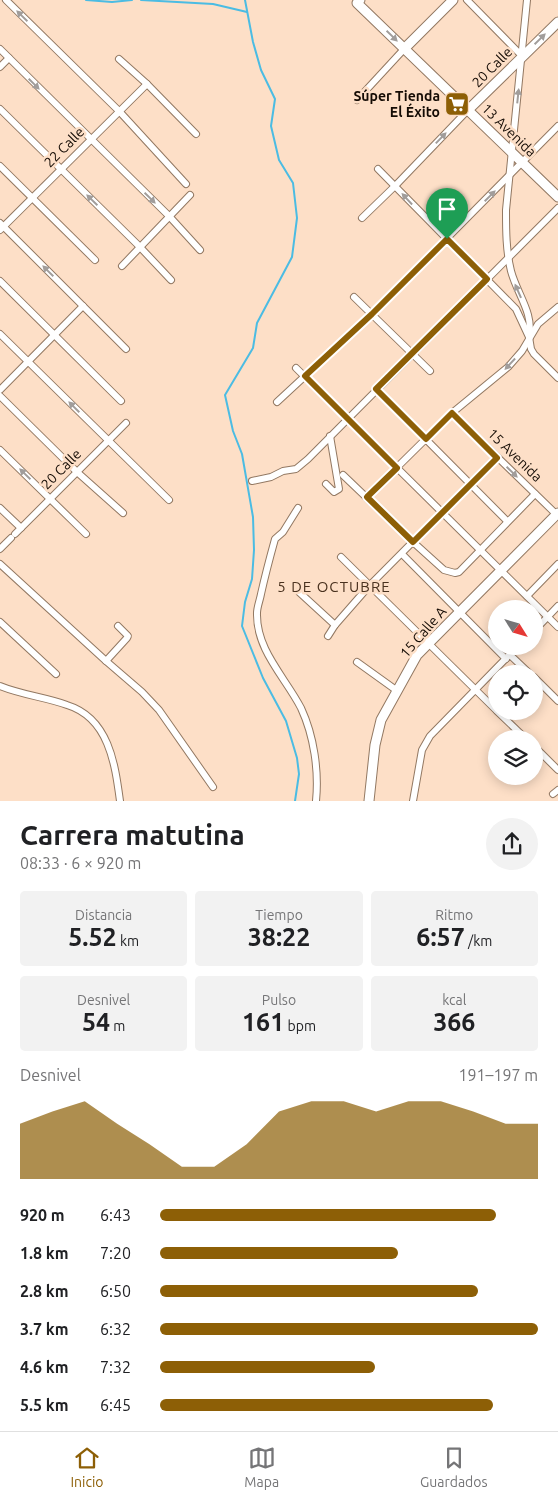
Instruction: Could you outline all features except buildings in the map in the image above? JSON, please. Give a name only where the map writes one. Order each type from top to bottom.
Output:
[{"type":"street","points":[[6,0],[119,111],[186,184]]},
{"type":"street","points":[[357,100],[453,0]]},
{"type":"street","points":[[467,0],[522,56]]},
{"type":"street","points":[[527,0],[506,233],[508,258],[516,286],[530,318],[529,339]]},
{"type":"street","name":"13 Avenida","points":[[357,1],[558,197]]},
{"type":"street","name":"20 Calle","points":[[362,218],[558,22]]},
{"type":"street","points":[[0,49],[169,216],[200,250]]},
{"type":"street","points":[[0,66],[9,58]]},
{"type":"street","points":[[119,59],[196,134]]},
{"type":"street","name":"22 Calle","points":[[1,227],[61,170],[146,84]]},
{"type":"street","points":[[0,109],[140,246],[171,280]]},
{"type":"street","points":[[277,402],[372,314],[558,126]]},
{"type":"street","points":[[0,166],[95,260]]},
{"type":"street","points":[[378,169],[516,309],[529,339],[531,350],[558,378]]},
{"type":"street","points":[[122,266],[190,195]]},
{"type":"street","points":[[252,481],[296,469],[308,459],[558,208]]},
{"type":"street","points":[[1,227],[126,349]]},
{"type":"street","points":[[0,281],[121,402]]},
{"type":"street","points":[[354,297],[430,371]]},
{"type":"street","points":[[0,390],[83,306]]},
{"type":"street","points":[[367,497],[452,413],[508,367],[538,324],[558,307]]},
{"type":"street","points":[[0,334],[169,500]]},
{"type":"street","points":[[296,368],[558,627]]},
{"type":"street","points":[[376,389],[507,521]]},
{"type":"street","points":[[0,396],[77,472],[122,513]]},
{"type":"street","name":"15 Avenida","points":[[452,413],[558,515]]},
{"type":"street","name":"20 Calle","points":[[0,549],[126,423]]},
{"type":"street","points":[[326,484],[334,492],[339,489],[330,436]]},
{"type":"street","points":[[0,450],[86,534]]},
{"type":"street","points":[[328,636],[335,625],[370,585],[497,458]]},
{"type":"street","points":[[343,475],[444,570],[454,573],[459,572],[535,494]]},
{"type":"street","points":[[0,508],[21,528]]},
{"type":"street","points":[[298,508],[292,520],[275,539],[257,612],[261,637],[274,665],[301,708],[307,724],[318,781],[316,801]]},
{"type":"street","name":"15 Calle A","points":[[369,801],[381,720],[417,655],[558,515]]},
{"type":"street","points":[[402,554],[459,612],[518,665]]},
{"type":"street","points":[[341,556],[488,702]]},
{"type":"street","points":[[0,564],[137,687],[159,710],[213,787]]},
{"type":"street","points":[[527,596],[558,564]]},
{"type":"street","points":[[299,592],[335,625]]},
{"type":"street","points":[[543,621],[558,606]]},
{"type":"street","points":[[0,622],[56,674]]},
{"type":"street","points":[[106,661],[128,636],[118,626]]},
{"type":"street","points":[[413,801],[422,750],[425,743],[508,657]]},
{"type":"street","points":[[357,662],[396,690]]},
{"type":"street","points":[[0,686],[15,692],[67,704],[90,717],[100,728],[114,759],[120,801]]},
{"type":"street","points":[[543,686],[558,701]]},
{"type":"street","points":[[506,720],[517,730]]},
{"type":"street","points":[[543,755],[558,770]]},
{"type":"waterway","points":[[86,0],[112,2],[132,0]]},
{"type":"waterway","points":[[141,0],[213,4],[247,12]]},
{"type":"waterway","points":[[245,0],[253,42],[261,70],[275,99],[271,126],[279,160],[293,183],[297,218],[292,257],[257,323],[253,348],[225,395],[233,431],[242,454],[253,517],[254,550],[252,579],[245,602],[242,626],[263,678],[286,721],[297,758],[299,774],[295,801]]},
{"type":"place","name":"Súper Tienda El Éxito","points":[[457,104]]},
{"type":"district","name":"5 DE OCTUBRE","points":[[334,586]]},
{"type":"route","points":[[447,239],[487,279],[376,389],[426,439],[452,413],[497,458],[413,542],[367,497],[397,468],[305,376],[372,314],[447,239]]}]
